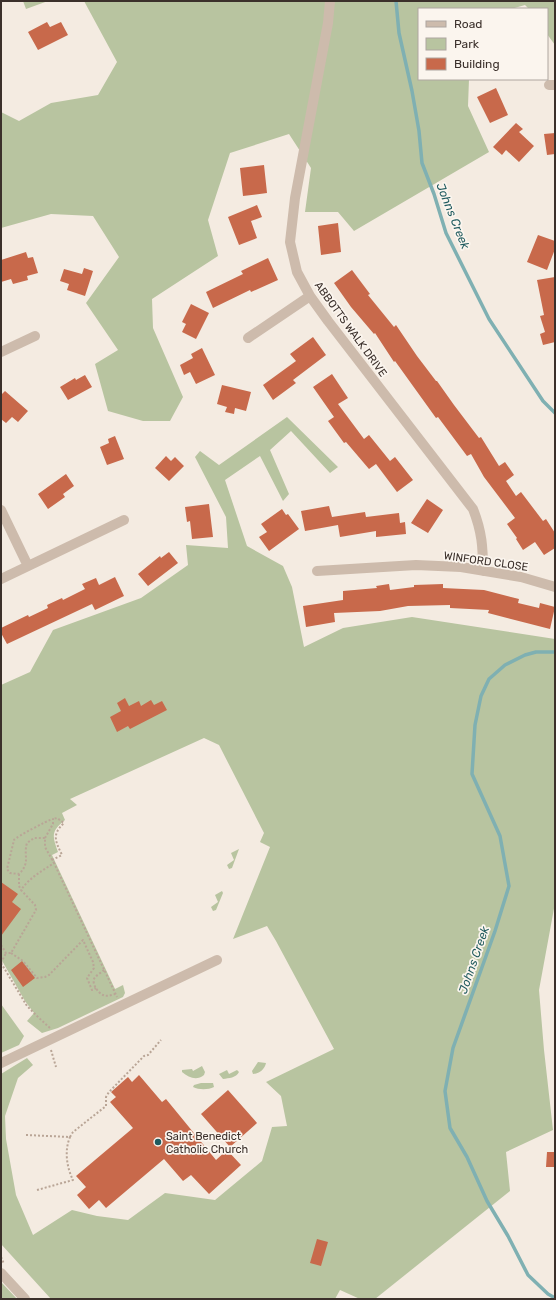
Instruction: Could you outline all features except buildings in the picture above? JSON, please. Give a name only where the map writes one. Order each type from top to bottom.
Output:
[{"type":"street","name":"ABBOTTS WALK DRIVE","points":[[330,1],[328,23],[295,198],[290,242],[297,272],[310,296],[473,509],[483,542],[483,571]]},
{"type":"street","points":[[248,338],[310,296]]},
{"type":"street","points":[[1,352],[34,336]]},
{"type":"street","points":[[1,510],[28,566]]},
{"type":"street","points":[[1,579],[124,520]]},
{"type":"street","name":"WINFORD CLOSE","points":[[317,571],[416,565],[461,567],[521,577],[555,587]]},
{"type":"street","points":[[1,1063],[217,960]]},
{"type":"street","points":[[1,1273],[25,1299]]},
{"type":"path","points":[[19,874],[10,873],[7,869],[16,836],[28,832],[49,820],[57,818],[64,823],[56,832],[55,839],[62,855],[52,860]]},
{"type":"path","points":[[53,819],[53,824],[45,838],[45,847],[54,863],[117,998]]},
{"type":"path","points":[[11,953],[36,910],[35,905],[19,886],[19,874],[26,866],[27,843],[34,838],[45,838]]},
{"type":"path","points":[[21,890],[25,884],[37,874],[54,863]]},
{"type":"path","points":[[6,953],[11,953],[23,961],[37,978],[45,977],[49,975],[83,940],[93,962],[94,968],[87,978],[92,990],[96,988]]},
{"type":"path","points":[[1,945],[6,953]]},
{"type":"path","points":[[6,953],[1,963],[26,1006],[51,1028]]},
{"type":"path","points":[[104,970],[95,978],[94,982],[96,988],[103,995],[110,996],[116,994]]},
{"type":"path","points":[[37,1190],[73,1180],[67,1162],[70,1137],[73,1132],[106,1106],[106,1097],[109,1092],[144,1056],[148,1055],[161,1040]]},
{"type":"path","points":[[26,1135],[70,1137]]},
{"type":"green space","points":[[23,1],[48,1],[26,9]]},
{"type":"green space","points":[[84,1],[555,1],[555,45],[548,35],[548,8],[528,8],[525,5],[514,8],[418,8],[418,80],[469,80],[468,106],[489,152],[354,231],[338,212],[305,212],[311,168],[289,134],[230,153],[208,220],[218,256],[152,299],[153,328],[183,397],[170,421],[143,421],[108,411],[95,364],[118,350],[86,303],[119,257],[93,216],[51,214],[1,228],[1,112],[19,121],[51,103],[98,95],[117,62]]},
{"type":"green space","points":[[287,417],[338,467],[330,473],[291,431],[270,450],[289,494],[283,501],[260,456],[225,480],[247,546],[283,566],[292,587],[304,647],[343,628],[412,617],[555,639],[555,903],[539,990],[553,1130],[506,1152],[510,1191],[375,1299],[360,1299],[340,1290],[335,1299],[51,1299],[1,1244],[1,1074],[27,1058],[33,1065],[18,1078],[5,1116],[6,1139],[16,1195],[33,1235],[72,1210],[97,1216],[128,1220],[165,1193],[215,1200],[262,1161],[272,1127],[287,1126],[281,1096],[266,1082],[334,1049],[267,926],[233,939],[270,847],[260,842],[264,833],[219,745],[204,738],[70,799],[77,805],[62,813],[65,820],[57,827],[54,834],[58,852],[52,855],[115,989],[123,985],[125,993],[123,997],[58,1028],[42,1033],[27,1021],[34,1013],[25,1001],[1,959],[1,685],[30,672],[53,630],[141,598],[188,565],[186,545],[228,548],[226,517],[195,457],[200,451],[219,465]]},
{"type":"green space","points":[[239,849],[232,868],[229,869],[227,865],[234,860],[231,853]]},
{"type":"green space","points":[[222,891],[223,893],[216,910],[213,911],[211,907],[218,902],[215,895]]},
{"type":"green space","points":[[1,1004],[24,1036],[19,1045],[1,1053]]},
{"type":"green space","points":[[258,1062],[266,1063],[261,1071],[253,1074],[252,1071]]},
{"type":"green space","points":[[202,1066],[205,1072],[204,1075],[199,1078],[187,1076],[182,1072],[182,1070],[192,1069],[193,1071]]},
{"type":"green space","points":[[227,1070],[229,1074],[237,1070],[239,1072],[234,1077],[223,1079],[219,1074]]},
{"type":"green space","points":[[201,1083],[213,1083],[214,1087],[209,1089],[198,1089],[193,1087],[194,1085]]},
{"type":"green space","points":[[1,1282],[17,1299],[1,1299]]},
{"type":"waterway","name":"Johns Creek","points":[[396,1],[399,33],[412,91],[419,131],[422,163],[434,194],[446,233],[489,319],[543,401],[555,413]]},
{"type":"waterway","name":"Johns Creek","points":[[555,652],[536,652],[525,655],[505,665],[489,679],[481,696],[475,725],[472,774],[500,836],[509,886],[495,931],[453,1048],[445,1091],[450,1128],[467,1157],[487,1201],[508,1236],[528,1275],[548,1294],[555,1298]]},
{"type":"place","name":"Saint Benedict Catholic Church","points":[[158,1142]]}]
